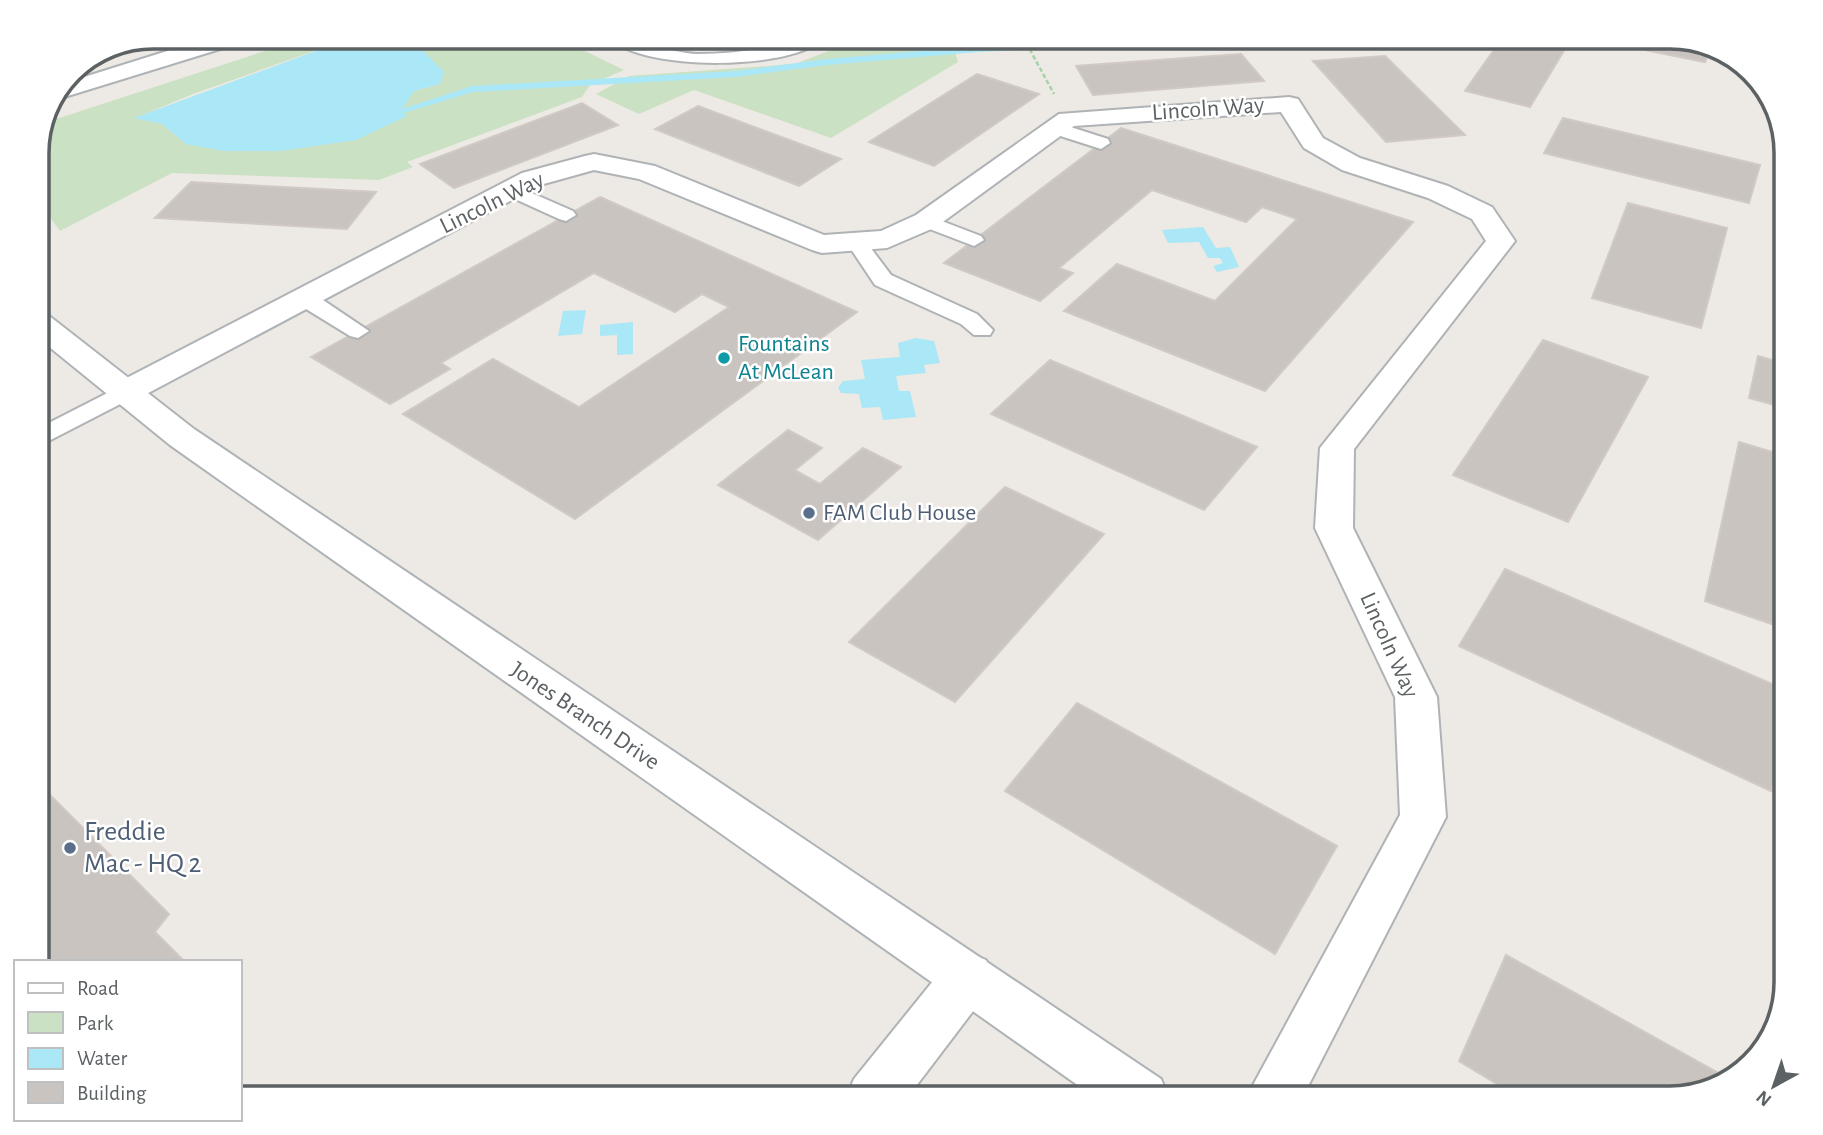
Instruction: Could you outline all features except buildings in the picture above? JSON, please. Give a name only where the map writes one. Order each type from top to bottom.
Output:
[{"type":"street","points":[[71,89],[197,49]]},
{"type":"street","name":"Lincoln Way","points":[[125,392],[531,179],[594,162],[646,172],[822,244],[857,243],[887,239],[926,220],[1062,124],[1289,104],[1313,144],[1351,164],[1438,192],[1482,213],[1501,241],[1337,448],[1334,528],[1416,697],[1423,817],[1279,1086]]},
{"type":"street","name":"Jones Branch Drive","points":[[49,332],[193,444],[565,703],[1125,1086]]},
{"type":"street","points":[[882,1086],[968,977]]},
{"type":"lane","points":[[646,49],[686,58],[778,49]]},
{"type":"lane","points":[[1062,124],[1101,143]]},
{"type":"lane","points":[[511,190],[566,215]]},
{"type":"lane","points":[[926,220],[974,240]]},
{"type":"lane","points":[[857,243],[883,280],[969,319],[982,330]]},
{"type":"lane","points":[[306,299],[358,331]]},
{"type":"lane","points":[[49,433],[125,392]]},
{"type":"path","points":[[1030,49],[1062,124]]},
{"type":"green space","points":[[271,49],[320,49],[193,94],[135,118],[162,124],[186,144],[406,116],[401,111],[414,91],[440,84],[444,72],[417,49],[581,49],[624,70],[590,85],[582,97],[407,162],[413,167],[379,180],[172,173],[60,231],[49,216],[49,146],[55,119]]},
{"type":"green space","points":[[834,49],[954,49],[958,62],[831,138],[694,90],[639,114],[596,94],[629,76],[795,64]]},
{"type":"water","points":[[321,49],[421,49],[444,72],[440,84],[414,91],[401,111],[407,116],[356,140],[281,151],[223,151],[186,144],[162,124],[134,118]]},
{"type":"water","points":[[1203,227],[1216,248],[1230,247],[1239,267],[1217,272],[1213,266],[1223,263],[1220,258],[1208,258],[1199,242],[1168,243],[1162,230]]},
{"type":"water","points":[[586,310],[582,334],[558,336],[563,311]]},
{"type":"water","points":[[633,322],[633,354],[617,355],[617,335],[600,336],[600,325]]},
{"type":"water","points":[[916,338],[934,341],[940,363],[924,365],[926,373],[896,376],[899,391],[910,391],[916,417],[883,420],[880,407],[862,408],[859,394],[841,393],[838,388],[843,381],[865,379],[861,360],[900,357],[898,343]]},
{"type":"waterway","points":[[401,111],[472,89],[736,74],[827,62],[978,49]]},
{"type":"place","name":"Fountains At McLean","points":[[724,358]]},
{"type":"place","name":"FAM Club House","points":[[809,513]]},
{"type":"place","name":"Freddie Mac - HQ 2","points":[[70,848]]}]
